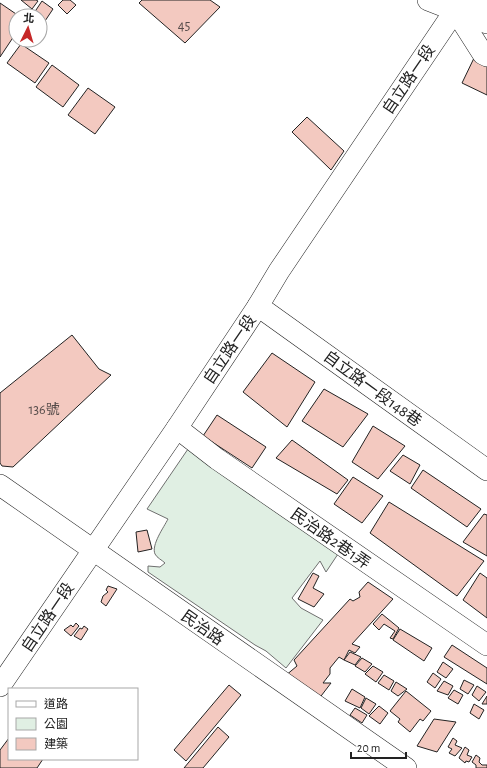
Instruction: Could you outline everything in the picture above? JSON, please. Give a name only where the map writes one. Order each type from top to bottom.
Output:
[{"type":"street","points":[[428,0],[458,5],[487,5]]},
{"type":"street","points":[[458,5],[487,23]]},
{"type":"street","points":[[458,5],[483,54],[487,56]]},
{"type":"street","name":"自立路一段","points":[[0,686],[177,428],[258,306],[279,271],[458,5]]},
{"type":"street","name":"自立路一段148巷","points":[[258,306],[487,470]]},
{"type":"street","name":"民治路2巷1弄","points":[[177,428],[216,459],[487,645]]},
{"type":"street","name":"民治路","points":[[0,485],[406,768]]},
{"type":"green space","points":[[188,449],[340,551],[326,572],[320,561],[292,598],[301,608],[323,620],[286,668],[266,651],[148,572],[148,566],[160,567],[165,563],[158,558],[154,550],[156,541],[168,519],[147,509]]},
{"type":"building","points":[[21,0],[38,1],[33,8]]},
{"type":"building","points":[[63,0],[70,0],[76,5],[67,14],[58,5]]},
{"type":"building","points":[[142,0],[210,0],[220,7],[185,43],[139,3]]},
{"type":"building","points":[[42,1],[53,9],[48,16],[48,8],[37,8]]},
{"type":"building","points":[[0,3],[8,8],[8,45],[0,57]]},
{"type":"building","points":[[18,48],[27,48],[49,63],[35,83],[7,63]]},
{"type":"building","points":[[475,56],[487,62],[487,95],[462,83]]},
{"type":"building","points":[[52,65],[79,85],[63,107],[36,87]]},
{"type":"building","points":[[88,88],[115,107],[95,134],[68,115]]},
{"type":"building","points":[[307,117],[344,151],[331,170],[292,132]]},
{"type":"building","points":[[72,335],[99,369],[111,375],[13,467],[2,466],[0,463],[0,393]]},
{"type":"building","points":[[272,353],[315,382],[287,427],[243,392]]},
{"type":"building","points":[[324,389],[368,414],[343,447],[302,421]]},
{"type":"building","points":[[217,415],[266,447],[252,468],[203,436]]},
{"type":"building","points":[[373,426],[405,446],[378,479],[352,462]]},
{"type":"building","points":[[292,440],[348,480],[337,494],[276,458]]},
{"type":"building","points":[[403,455],[420,465],[410,484],[390,471]]},
{"type":"building","points":[[423,470],[481,509],[467,527],[411,488]]},
{"type":"building","points":[[353,477],[383,496],[362,523],[334,504]]},
{"type":"building","points":[[389,502],[484,561],[457,596],[370,533]]},
{"type":"building","points":[[484,514],[487,515],[487,556],[463,542]]},
{"type":"building","points":[[147,530],[152,549],[138,552],[136,532]]},
{"type":"building","points":[[313,573],[319,576],[313,588],[324,594],[314,607],[298,599]]},
{"type":"building","points":[[480,573],[487,578],[487,618],[463,600]]},
{"type":"building","points":[[368,582],[393,599],[352,644],[360,647],[355,653],[349,650],[344,660],[339,657],[330,668],[330,674],[323,683],[331,683],[318,700],[285,676],[297,666],[294,660],[350,599],[353,601],[360,597],[359,592]]},
{"type":"building","points":[[108,586],[117,589],[106,606],[101,602],[103,596],[108,592],[106,590]]},
{"type":"building","points":[[382,614],[399,628],[393,639],[390,638],[395,631],[384,624],[379,630],[373,624]]},
{"type":"building","points":[[76,623],[79,626],[71,636],[64,630],[71,625],[73,627]]},
{"type":"building","points":[[84,626],[88,629],[81,640],[74,636],[80,628],[82,629]]},
{"type":"building","points":[[400,629],[432,648],[424,661],[393,640]]},
{"type":"building","points":[[452,645],[487,668],[487,684],[444,657]]},
{"type":"building","points":[[350,652],[361,657],[355,665],[344,660]]},
{"type":"building","points":[[362,658],[372,664],[365,672],[355,666]]},
{"type":"building","points":[[443,662],[453,669],[446,678],[437,672]]},
{"type":"building","points":[[373,666],[383,672],[376,682],[365,674]]},
{"type":"building","points":[[433,673],[441,679],[435,688],[427,682]]},
{"type":"building","points":[[384,675],[394,681],[389,690],[378,683]]},
{"type":"building","points":[[464,680],[474,685],[468,694],[460,689]]},
{"type":"building","points":[[444,681],[453,686],[448,695],[437,691]]},
{"type":"building","points":[[396,682],[407,689],[398,696],[391,691]]},
{"type":"building","points":[[229,685],[241,695],[186,761],[174,750]]},
{"type":"building","points":[[477,686],[486,692],[479,701],[472,695]]},
{"type":"building","points":[[352,689],[365,697],[360,708],[345,701]]},
{"type":"building","points":[[454,690],[463,695],[458,704],[448,698]]},
{"type":"building","points":[[406,691],[431,711],[423,721],[420,719],[410,732],[398,722],[400,719],[390,711]]},
{"type":"building","points":[[487,696],[487,704],[482,704]]},
{"type":"building","points":[[366,698],[376,704],[369,714],[361,708]]},
{"type":"building","points":[[474,704],[484,710],[479,719],[470,713]]},
{"type":"building","points":[[379,706],[388,713],[380,724],[369,716]]},
{"type":"building","points":[[355,708],[367,715],[362,723],[350,715]]},
{"type":"building","points":[[434,719],[456,722],[437,752],[417,746]]},
{"type":"building","points":[[218,727],[229,737],[203,768],[184,768]]},
{"type":"building","points":[[453,738],[457,741],[455,745],[462,748],[455,756],[449,753],[452,749],[448,747]]},
{"type":"building","points":[[8,739],[8,760],[42,760],[37,768],[0,768],[0,750]]},
{"type":"building","points":[[465,747],[469,750],[467,755],[472,757],[469,762],[466,761],[465,763],[459,758]]},
{"type":"building","points":[[476,755],[480,758],[479,762],[482,765],[487,765],[487,768],[476,768],[476,765],[472,762]]}]
